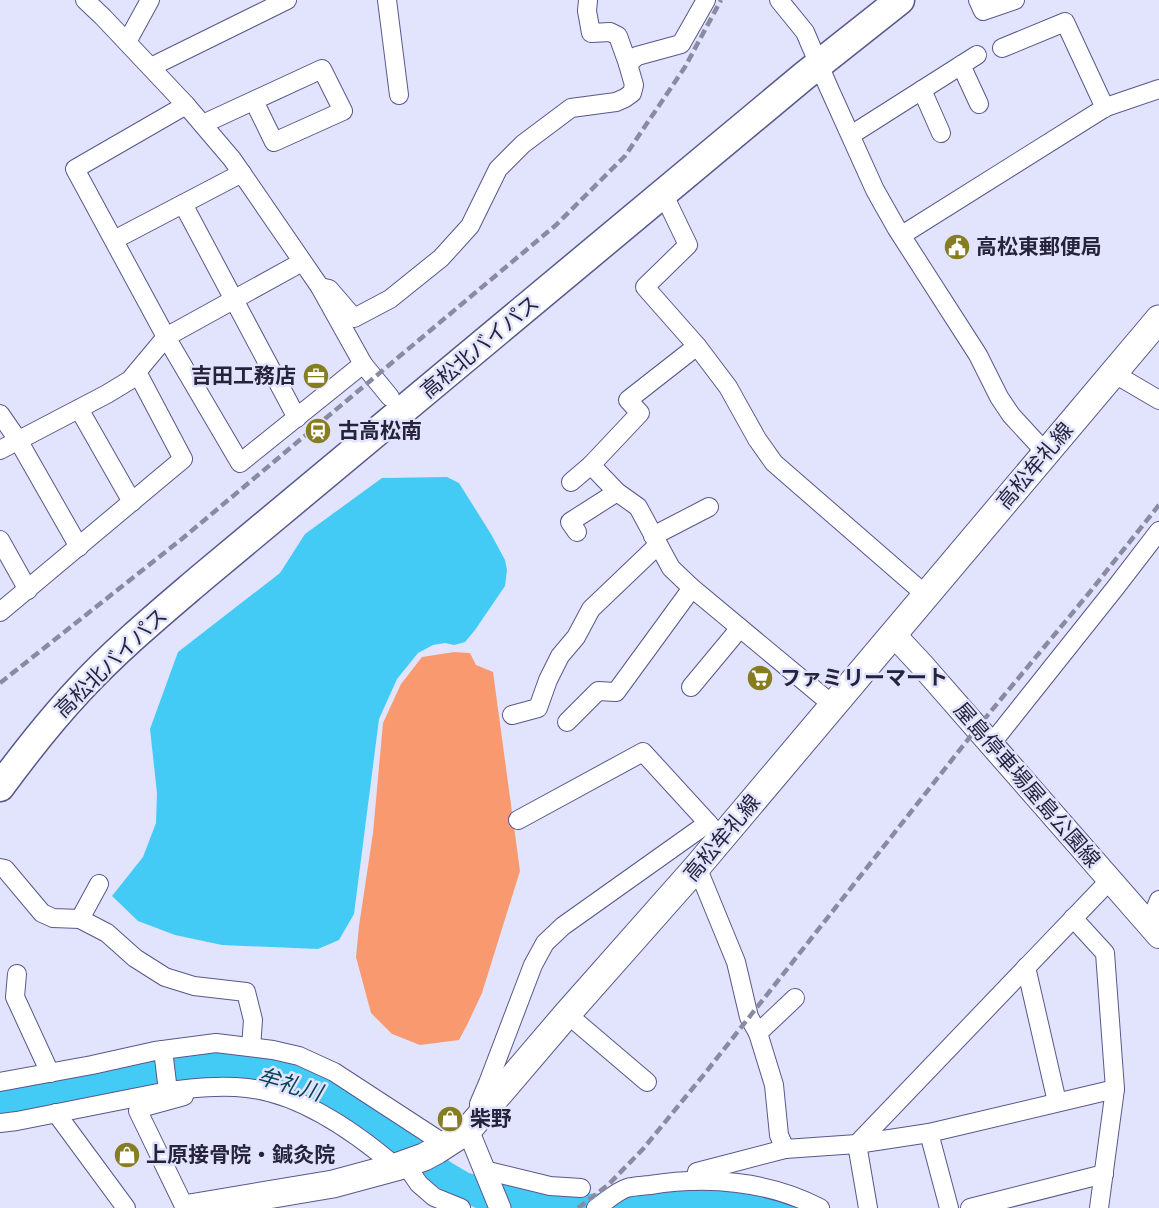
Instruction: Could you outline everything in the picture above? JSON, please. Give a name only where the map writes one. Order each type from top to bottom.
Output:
[{"type":"highway","name":"高松北バイパス","points":[[0,757],[68,674],[119,623],[870,0]]},
{"type":"highway","name":"高松北バイパス","points":[[0,786],[38,736],[80,689],[130,639],[663,193],[812,48],[900,0]]},
{"type":"main road","name":"高松牟礼線","points":[[190,1208],[333,1184],[404,1164],[458,1134],[697,867],[715,831],[834,706],[1159,320]]},
{"type":"main road","name":"屋島停車場屋島公園線","points":[[894,635],[1153,929]]},
{"type":"street","points":[[85,0],[151,67],[232,159],[320,287],[363,364],[390,396]]},
{"type":"street","points":[[127,42],[150,0]]},
{"type":"street","points":[[151,67],[287,0]]},
{"type":"street","points":[[387,0],[399,95]]},
{"type":"street","points":[[320,287],[329,289],[354,318],[390,299],[441,258],[470,226],[498,169],[523,144],[571,108],[616,102],[632,93],[634,86],[618,36],[610,32],[591,33],[587,11],[588,0]]},
{"type":"street","points":[[628,64],[637,56],[681,44],[706,0]]},
{"type":"street","points":[[779,0],[812,48]]},
{"type":"street","points":[[790,0],[805,23],[812,48],[875,190],[978,355],[999,397],[1011,415],[1046,453]]},
{"type":"street","points":[[978,0],[983,11],[1015,0]]},
{"type":"street","points":[[1002,48],[1065,22],[1105,108]]},
{"type":"street","points":[[851,135],[977,55]]},
{"type":"street","points":[[962,65],[979,104]]},
{"type":"street","points":[[203,124],[322,69],[342,111],[274,142],[254,101]]},
{"type":"street","points":[[902,235],[1105,108],[1159,89]]},
{"type":"street","points":[[922,90],[941,133]]},
{"type":"street","points":[[186,105],[75,169],[166,337],[240,463],[363,364]]},
{"type":"street","points":[[114,240],[242,173]]},
{"type":"street","points":[[663,193],[688,244],[645,287],[728,387],[757,439],[774,463],[927,596]]},
{"type":"street","points":[[183,204],[297,418]]},
{"type":"street","points":[[0,450],[130,380],[166,337],[302,262]]},
{"type":"street","points":[[571,482],[591,465],[640,413],[628,400],[696,346]]},
{"type":"street","points":[[0,612],[183,459],[137,372]]},
{"type":"street","points":[[1113,373],[1159,400]]},
{"type":"street","points":[[79,409],[132,502]]},
{"type":"street","points":[[0,414],[18,440],[79,547]]},
{"type":"street","points":[[591,465],[617,492],[638,507],[671,568],[834,706]]},
{"type":"street","points":[[577,532],[570,522],[617,492]]},
{"type":"street","points":[[512,715],[537,708],[560,656],[576,637],[591,609],[656,540],[709,507]]},
{"type":"street","points":[[990,742],[1006,725],[1159,531]]},
{"type":"street","points":[[0,540],[28,590]]},
{"type":"street","points":[[567,722],[598,691],[616,692],[692,588]]},
{"type":"street","points":[[691,687],[740,628]]},
{"type":"street","points":[[458,1134],[479,1104],[533,965],[545,943],[563,926],[715,831],[643,752],[518,820]]},
{"type":"street","points":[[697,867],[736,962],[749,1017],[758,1033],[774,1085],[779,1134],[785,1149]]},
{"type":"street","points":[[0,868],[5,869],[42,913],[53,918],[80,919],[107,933],[135,958],[165,977],[194,986],[246,992],[254,1020],[251,1047]]},
{"type":"street","points":[[857,1144],[1110,880]]},
{"type":"street","points":[[80,919],[99,884]]},
{"type":"street","points":[[1153,929],[1155,910],[1159,900]]},
{"type":"street","points":[[1073,918],[1105,953],[1115,1089],[1099,1208]]},
{"type":"street","points":[[1026,967],[1056,1102]]},
{"type":"street","points":[[17,974],[15,997],[50,1073]]},
{"type":"street","points":[[758,1033],[795,998]]},
{"type":"street","points":[[567,1014],[647,1082]]},
{"type":"street","points":[[0,1082],[216,1043],[273,1050],[299,1056],[458,1134],[484,1170],[500,1208]]},
{"type":"street","points":[[163,1053],[168,1089]]},
{"type":"street","points":[[0,1124],[168,1089],[208,1086],[248,1088],[292,1098],[316,1111],[377,1151],[404,1164],[419,1184],[434,1197],[461,1208]]},
{"type":"street","points":[[695,1181],[697,1172],[785,1149],[857,1144],[929,1133],[1115,1089]]},
{"type":"street","points":[[185,1208],[138,1111],[144,1107],[188,1095],[209,1093],[242,1097]]},
{"type":"street","points":[[56,1113],[126,1208]]},
{"type":"street","points":[[929,1133],[949,1208]]},
{"type":"street","points":[[857,1144],[868,1208]]},
{"type":"street","points":[[484,1170],[550,1186],[581,1188]]},
{"type":"street","points":[[970,1208],[1104,1174]]},
{"type":"street","points":[[596,1208],[625,1189],[695,1181],[745,1184],[784,1193],[820,1208]]},
{"type":"shaded area","points":[[454,652],[470,653],[476,665],[493,672],[520,871],[482,993],[459,1040],[420,1045],[392,1034],[371,1013],[356,957],[373,833],[383,723],[401,684],[422,657]]},
{"type":"water","points":[[447,477],[459,483],[505,560],[507,570],[505,586],[465,642],[454,645],[445,643],[433,645],[418,653],[397,679],[379,719],[354,914],[339,940],[318,949],[222,945],[175,935],[138,921],[112,896],[143,857],[156,823],[157,793],[150,729],[178,652],[280,573],[305,534],[382,478]]},
{"type":"water","name":"牟礼川","points":[[198,1050],[251,1054],[317,1072],[348,1088],[452,1163],[469,1173],[495,1180],[584,1194],[732,1188],[809,1208],[476,1208],[261,1085],[0,1118],[0,1086]]},
{"type":"railway","points":[[0,683],[183,538],[556,225],[625,156],[685,67],[721,0]]},
{"type":"railway","points":[[578,1208],[608,1185],[643,1149],[977,728],[1159,505]]},
{"type":"place","name":"高松東郵便局","points":[[957,247]]},
{"type":"place","name":"吉田工務店","points":[[316,376]]},
{"type":"place","name":"古高松南","points":[[318,431]]},
{"type":"place","name":"ファミリーマート","points":[[760,678]]},
{"type":"place","name":"柴野","points":[[450,1119]]},
{"type":"place","name":"上原接骨院・鍼灸院","points":[[127,1155]]}]
